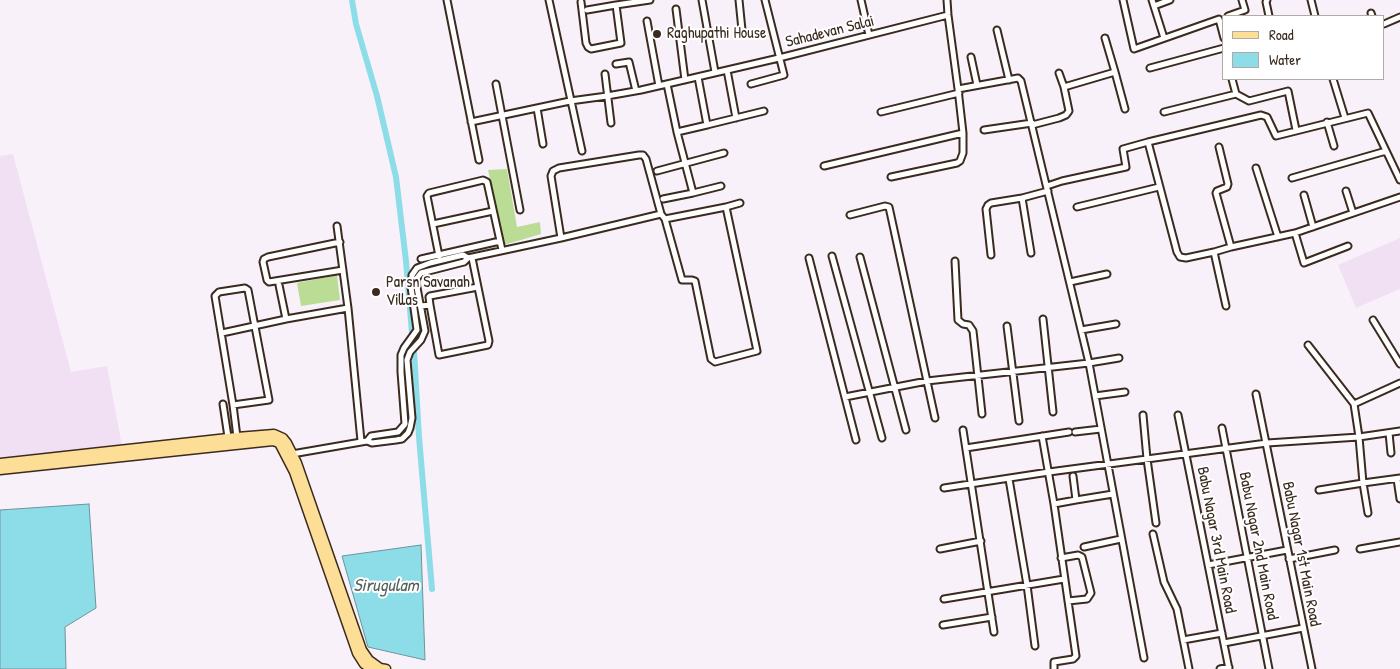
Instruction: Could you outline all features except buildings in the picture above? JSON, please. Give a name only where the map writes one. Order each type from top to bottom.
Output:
[{"type":"main road","points":[[0,470],[232,437],[274,434],[283,438],[292,454],[326,543],[362,650],[369,660],[380,668],[386,669]]},
{"type":"main road","points":[[0,463],[273,441],[279,443],[294,472],[357,653],[364,664],[371,669]]},
{"type":"street","points":[[447,0],[479,160]]},
{"type":"street","points":[[549,0],[582,151]]},
{"type":"street","points":[[587,10],[650,0]]},
{"type":"street","points":[[702,0],[715,72]]},
{"type":"street","points":[[739,0],[742,30]]},
{"type":"street","points":[[750,84],[787,74],[779,58],[765,0]]},
{"type":"street","points":[[861,0],[869,35]]},
{"type":"street","points":[[891,177],[957,163],[960,161],[963,153],[963,133],[947,0]]},
{"type":"street","points":[[1123,0],[1134,49],[1222,18]]},
{"type":"street","points":[[1164,38],[1153,3],[1170,0]]},
{"type":"street","points":[[1231,15],[1245,10],[1242,0]]},
{"type":"street","points":[[1267,0],[1269,15]]},
{"type":"street","points":[[1311,0],[1315,15]]},
{"type":"street","points":[[581,2],[586,43],[592,49],[621,43],[616,5]]},
{"type":"street","points":[[676,9],[685,80]]},
{"type":"street","name":"Sahadevan Salai","points":[[471,122],[570,101],[659,86],[948,15]]},
{"type":"street","points":[[1385,24],[1400,17]]},
{"type":"street","points":[[647,22],[659,86]]},
{"type":"street","points":[[997,30],[1009,80]]},
{"type":"street","points":[[1105,38],[1125,109]]},
{"type":"street","points":[[1150,68],[1222,49]]},
{"type":"street","points":[[971,57],[977,85]]},
{"type":"street","points":[[616,64],[629,62],[636,91]]},
{"type":"street","points":[[728,70],[736,118]]},
{"type":"street","points":[[984,130],[1032,124],[1066,115],[1069,111],[1059,72]]},
{"type":"street","points":[[1064,88],[1115,72]]},
{"type":"street","points":[[605,74],[611,123]]},
{"type":"street","points":[[698,77],[707,125]]},
{"type":"street","points":[[881,112],[977,85],[1018,78],[1021,81],[1089,363],[1144,658]]},
{"type":"street","points":[[1232,80],[1236,94]]},
{"type":"street","points":[[1332,80],[1345,118]]},
{"type":"street","points":[[496,84],[520,210]]},
{"type":"street","points":[[667,84],[693,193]]},
{"type":"street","points":[[1164,112],[1236,94],[1249,101],[1288,92],[1296,130]]},
{"type":"street","points":[[537,108],[543,144]]},
{"type":"street","points":[[677,132],[764,112]]},
{"type":"street","points":[[991,255],[986,208],[991,202],[1022,198],[1126,167],[1123,149],[1261,115],[1267,117],[1276,136],[1368,113],[1400,180]]},
{"type":"street","points":[[1327,122],[1334,146]]},
{"type":"street","points":[[824,166],[963,133]]},
{"type":"street","points":[[1148,142],[1180,258],[1192,258],[1278,237],[1400,197]]},
{"type":"street","points":[[1219,147],[1228,184],[1227,187],[1216,193],[1231,247]]},
{"type":"street","points":[[1292,178],[1386,151]]},
{"type":"street","points":[[657,170],[724,153]]},
{"type":"street","points":[[561,238],[551,176],[553,171],[559,168],[644,155],[682,280],[695,281],[711,359],[715,362],[755,352],[758,347],[726,207]]},
{"type":"street","points":[[1256,168],[1278,237]]},
{"type":"street","points":[[439,256],[427,196],[429,193],[483,180],[486,182],[502,250]]},
{"type":"street","points":[[663,199],[721,186]]},
{"type":"street","points":[[1077,207],[1159,187]]},
{"type":"street","points":[[1346,191],[1353,213]]},
{"type":"street","points":[[1304,195],[1313,227]]},
{"type":"street","points":[[1022,198],[1031,253]]},
{"type":"street","points":[[665,219],[740,203]]},
{"type":"street","points":[[850,216],[885,206],[889,207],[935,418]]},
{"type":"street","points":[[433,224],[493,211]]},
{"type":"street","points":[[419,271],[464,262],[470,258],[502,250],[661,214]]},
{"type":"street","points":[[338,226],[364,441]]},
{"type":"street","points":[[1296,232],[1304,263],[1348,246]]},
{"type":"street","points":[[421,260],[500,241]]},
{"type":"street","points":[[340,242],[268,257],[263,262],[267,280],[270,282],[343,270]]},
{"type":"street","points":[[1214,252],[1226,306]]},
{"type":"street","points":[[364,441],[371,436],[398,432],[404,427],[404,348],[417,330],[414,284],[419,271],[426,264],[447,258],[463,255],[470,258]]},
{"type":"street","points":[[832,256],[882,438]]},
{"type":"street","points":[[860,257],[906,430]]},
{"type":"street","points":[[447,258],[448,265]]},
{"type":"street","points":[[470,258],[478,287],[489,341],[488,345],[439,355],[430,296],[478,287]]},
{"type":"street","points":[[809,258],[856,440]]},
{"type":"street","points":[[955,261],[958,320],[972,328],[982,414]]},
{"type":"street","points":[[1070,282],[1107,274]]},
{"type":"street","points":[[292,454],[364,441],[372,443],[400,439],[405,436],[410,428],[412,415],[404,359],[421,340],[425,331],[421,306],[414,284]]},
{"type":"street","points":[[279,285],[286,319]]},
{"type":"street","points":[[232,437],[233,405],[215,296],[219,292],[245,288],[247,289],[269,400],[233,405]]},
{"type":"street","points":[[421,306],[430,305]]},
{"type":"street","points":[[222,333],[348,308]]},
{"type":"street","points":[[1043,319],[1053,412]]},
{"type":"street","points":[[1373,320],[1400,364]]},
{"type":"street","points":[[1081,330],[1116,324]]},
{"type":"street","points":[[1007,326],[1019,421]]},
{"type":"street","points":[[417,330],[425,331]]},
{"type":"street","points":[[1308,345],[1354,404],[1368,513]]},
{"type":"street","points":[[845,397],[927,381],[1119,358]]},
{"type":"street","points":[[1354,404],[1400,383]]},
{"type":"street","points":[[1095,396],[1124,392]]},
{"type":"street","name":"Babu Nagar 1st Main Road","points":[[1256,394],[1312,669]]},
{"type":"street","points":[[223,404],[232,437]]},
{"type":"street","points":[[404,415],[412,415]]},
{"type":"street","points":[[1143,415],[1156,522]]},
{"type":"street","name":"Babu Nagar 3rd Main Road","points":[[1178,415],[1229,668]]},
{"type":"street","name":"Babu Nagar 2nd Main Road","points":[[1222,428],[1269,669]]},
{"type":"street","points":[[966,448],[1101,429]]},
{"type":"street","points":[[964,430],[994,632]]},
{"type":"street","points":[[944,488],[1267,443],[1359,437],[1400,431]]},
{"type":"street","points":[[398,432],[400,439]]},
{"type":"street","points":[[1388,433],[1391,453]]},
{"type":"street","points":[[1042,436],[1076,656],[1073,659],[1054,662],[1054,669]]},
{"type":"street","points":[[1073,476],[1076,500]]},
{"type":"street","points":[[1009,479],[1035,646]]},
{"type":"street","points":[[1319,490],[1399,479],[1400,498]]},
{"type":"street","points":[[1054,504],[1113,494]]},
{"type":"street","points":[[1153,534],[1164,582],[1177,610],[1189,669]]},
{"type":"street","points":[[1084,547],[1121,539]]},
{"type":"street","points":[[940,549],[981,542]]},
{"type":"street","points":[[1360,549],[1400,542]]},
{"type":"street","points":[[1208,565],[1287,550]]},
{"type":"street","points":[[1289,559],[1335,550]]},
{"type":"street","points":[[1061,558],[1078,555],[1082,557],[1091,593],[1087,599],[1068,601]]},
{"type":"street","points":[[944,599],[1064,579]]},
{"type":"street","points":[[944,625],[992,617]]},
{"type":"street","points":[[1224,643],[1304,628]]},
{"type":"street","points":[[1183,640],[1222,633]]},
{"type":"street","points":[[1220,669],[1229,668]]},
{"type":"shaded area","points":[[13,154],[71,372],[107,366],[122,446],[0,467],[0,156]]},
{"type":"shaded area","points":[[1400,238],[1400,289],[1356,308],[1338,265]]},
{"type":"green space","points":[[507,169],[517,227],[540,222],[541,234],[504,245],[488,170]]},
{"type":"green space","points":[[337,275],[340,300],[301,306],[297,283]]},
{"type":"water","points":[[89,504],[96,608],[65,627],[66,669],[0,669],[0,510]]},
{"type":"water","name":"Sirugulam","points":[[421,545],[425,660],[368,647],[342,556]]},
{"type":"waterway","points":[[352,0],[356,24],[377,96],[396,177],[412,333]]},
{"type":"waterway","points":[[414,351],[432,589]]},
{"type":"place","name":"Raghupathi House","points":[[657,34]]},
{"type":"place","name":"Parsn Savanah Villas","points":[[376,292]]}]
